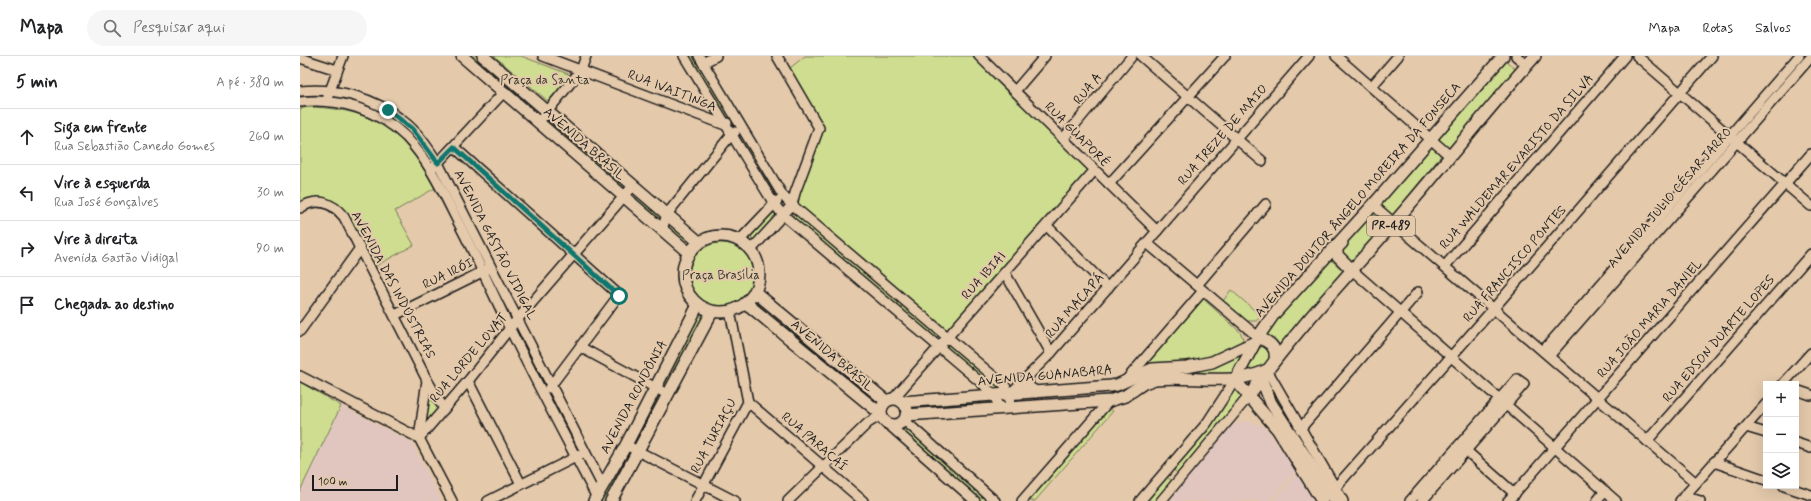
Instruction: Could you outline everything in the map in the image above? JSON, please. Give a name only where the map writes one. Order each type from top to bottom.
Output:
[{"type":"main road","name":"AVENIDA BRASIL","points":[[462,56],[689,253]]},
{"type":"main road","name":"AVENIDA BRASIL","points":[[483,56],[699,242]]},
{"type":"main road","name":"AVENIDA DOUTOR ÂNGELO MOREIRA DA FONSECA","points":[[1239,379],[1242,367],[1256,340],[1274,314],[1373,205],[1503,56]]},
{"type":"main road","name":"PR-489","points":[[1248,395],[1275,360],[1532,59]]},
{"type":"main road","points":[[516,104],[527,103],[529,96]]},
{"type":"main road","points":[[723,236],[739,241],[751,250],[756,260],[759,270],[755,292],[746,303],[730,311],[712,312],[698,305],[686,290],[683,281],[684,262],[689,253],[699,242],[711,237],[723,236]]},
{"type":"main road","points":[[1344,237],[1344,240],[1337,248],[1337,255],[1352,270]]},
{"type":"main road","name":"AVENIDA BRASIL","points":[[755,292],[894,401]]},
{"type":"main road","name":"AVENIDA BRASIL","points":[[746,303],[883,418]]},
{"type":"main road","name":"AVENIDA RONDÔNIA","points":[[595,499],[626,445],[698,305]]},
{"type":"main road","points":[[610,501],[712,312]]},
{"type":"main road","points":[[1256,340],[1273,346],[1276,354],[1275,360]]},
{"type":"main road","name":"AVENIDA GUANABARA","points":[[894,401],[983,391],[994,396],[1117,385],[1128,378],[1159,367],[1187,367],[1212,362],[1256,340]]},
{"type":"main road","points":[[905,418],[1109,401],[1125,396],[1144,383],[1155,379],[1239,379],[1264,374],[1271,403],[1334,501]]},
{"type":"main road","points":[[1239,379],[1248,395],[1278,430],[1322,501]]},
{"type":"main road","points":[[1026,380],[1029,388],[1036,392]]},
{"type":"main road","points":[[894,401],[905,406],[905,418],[900,424],[894,425],[883,418],[882,405],[894,401]]},
{"type":"street","points":[[327,102],[329,92],[343,56]]},
{"type":"street","name":"RUA IVAITINGA","points":[[543,56],[725,125]]},
{"type":"street","points":[[538,123],[581,70],[586,56]]},
{"type":"street","points":[[684,56],[774,204],[784,215],[938,347],[983,391]]},
{"type":"street","points":[[716,56],[701,60],[783,196],[1005,386],[1010,394],[1005,409]]},
{"type":"street","points":[[751,250],[792,205],[795,192],[819,128],[777,56]]},
{"type":"street","name":"RUA GUAPORÉ","points":[[979,56],[1094,171],[1157,231]]},
{"type":"street","points":[[1015,91],[1045,56]]},
{"type":"street","name":"RUA A","points":[[1063,139],[1132,56]]},
{"type":"street","points":[[1141,56],[1262,161]]},
{"type":"street","points":[[1109,184],[1225,56]]},
{"type":"street","name":"RUA TREZE DE MAIO","points":[[1157,231],[1309,56]]},
{"type":"street","points":[[1336,56],[1450,156]]},
{"type":"street","points":[[1372,86],[1398,56]]},
{"type":"street","points":[[1516,56],[1532,59]]},
{"type":"street","name":"RUA WALDEMAR EVARISTO DA SILVA","points":[[1445,266],[1625,56]]},
{"type":"street","points":[[1637,56],[1811,206]]},
{"type":"street","name":"RUA FRANCISCO PONTES","points":[[1335,488],[1494,308],[1712,56]]},
{"type":"street","name":"AVENIDA JULIO CÉSAR JARRO","points":[[1734,139],[1799,56]]},
{"type":"street","name":"AVENIDA JULIO CÉSAR JARRO","points":[[1546,353],[1734,139],[1811,57]]},
{"type":"street","points":[[300,58],[337,70]]},
{"type":"street","name":"AVENIDA GASTÃO VIDIGAL","points":[[300,91],[354,95],[396,115],[412,129],[438,163],[487,269],[510,328],[576,457],[595,499]]},
{"type":"street","points":[[431,170],[504,93]]},
{"type":"street","name":"AVENIDA GASTÃO VIDIGAL","points":[[300,102],[327,102],[362,109],[394,127],[410,142],[431,170],[487,269],[518,320],[552,384],[602,485]]},
{"type":"street","points":[[725,125],[736,118]]},
{"type":"street","points":[[662,230],[667,214],[731,135],[742,128]]},
{"type":"street","points":[[454,147],[619,296],[543,394]]},
{"type":"street","name":"RUA JOÃO MARIA DANIEL","points":[[1508,501],[1811,154]]},
{"type":"street","name":"RUA IBIAI","points":[[894,401],[947,336],[1047,226],[1094,171]]},
{"type":"street","name":"RUA LORDE LOVAT","points":[[419,438],[468,381],[510,328],[574,256],[633,186]]},
{"type":"street","points":[[739,241],[783,196],[795,192]]},
{"type":"street","name":"AVENIDA DAS INDÚSTRIAS","points":[[300,208],[310,203],[328,203],[337,208],[344,217],[427,380],[444,409]]},
{"type":"street","points":[[1128,378],[1266,204]]},
{"type":"street","points":[[1373,205],[1696,483]]},
{"type":"street","points":[[1047,226],[1108,288]]},
{"type":"street","name":"RUA MACAPÁ","points":[[1010,394],[1026,380],[1051,353],[1157,231]]},
{"type":"street","points":[[1147,242],[1200,288],[1256,340]]},
{"type":"street","points":[[300,330],[360,248]]},
{"type":"street","name":"RUA EDSON DUARTE LOPES","points":[[1648,441],[1811,254]]},
{"type":"street","name":"RUA IRÓI","points":[[394,315],[487,269]]},
{"type":"street","points":[[1352,270],[1616,501]]},
{"type":"street","points":[[1005,273],[1051,353]]},
{"type":"street","points":[[1300,428],[1418,292]]},
{"type":"street","name":"RUA TURIAÇU","points":[[695,501],[748,402],[730,311]]},
{"type":"street","points":[[580,347],[667,394]]},
{"type":"street","points":[[1787,381],[1811,353]]},
{"type":"street","points":[[1264,374],[1300,428],[1343,501]]},
{"type":"street","points":[[300,376],[419,438],[452,501]]},
{"type":"street","name":"AVENIDA DOUTOR ÂNGELO MOREIRA DA FONSECA","points":[[1140,501],[1207,423],[1239,379]]},
{"type":"street","points":[[419,438],[427,380]]},
{"type":"street","points":[[468,381],[521,484]]},
{"type":"street","points":[[1799,391],[1811,395]]},
{"type":"street","points":[[1161,501],[1248,395]]},
{"type":"street","points":[[994,396],[1005,409]]},
{"type":"street","points":[[1022,501],[1109,401]]},
{"type":"street","name":"RUA PARACAÍ","points":[[748,402],[863,501]]},
{"type":"street","points":[[1422,501],[1463,448],[1503,402]]},
{"type":"street","points":[[1682,498],[1763,407]]},
{"type":"street","points":[[788,501],[868,423],[883,418]]},
{"type":"street","name":"AVENIDA BRASIL","points":[[883,418],[976,501]]},
{"type":"street","points":[[905,418],[995,501]]},
{"type":"street","points":[[1746,427],[1763,432]]},
{"type":"street","points":[[1799,444],[1811,448]]},
{"type":"street","points":[[626,445],[735,501]]},
{"type":"street","points":[[1463,448],[1515,494]]},
{"type":"street","points":[[1410,501],[1463,448]]},
{"type":"street","points":[[488,501],[586,452]]},
{"type":"street","points":[[1714,462],[1763,479]]},
{"type":"street","points":[[1793,489],[1811,495]]},
{"type":"street","points":[[1597,501],[1605,491]]},
{"type":"street","points":[[1682,498],[1700,501]]},
{"type":"shaded area","points":[[341,406],[411,442],[441,501],[300,501],[300,491]]},
{"type":"shaded area","points":[[1249,421],[1263,426],[1270,433],[1296,471],[1270,501],[1167,501],[1234,424]]},
{"type":"shaded area","points":[[1297,474],[1313,501],[1273,501]]},
{"type":"green space","points":[[468,56],[478,56],[525,96],[521,101]]},
{"type":"green space","name":"Praça da Santa","points":[[494,56],[521,56],[571,75],[548,101]]},
{"type":"green space","points":[[688,56],[697,56],[731,118],[727,119]]},
{"type":"green space","points":[[805,56],[973,56],[1089,170],[946,331],[796,204],[823,128],[790,68]]},
{"type":"green space","points":[[1506,61],[1516,70],[1451,148],[1447,148],[1439,140],[1439,137],[1503,62]]},
{"type":"green space","points":[[308,107],[352,112],[366,117],[391,130],[403,140],[413,152],[435,188],[395,211],[414,245],[372,268],[336,204],[300,205],[300,109]]},
{"type":"green space","points":[[551,120],[624,184],[621,188],[547,125]]},
{"type":"green space","points":[[742,136],[776,192],[772,193],[739,139]]},
{"type":"green space","points":[[1430,146],[1440,154],[1440,157],[1393,215],[1390,215],[1381,204]]},
{"type":"green space","points":[[638,196],[688,237],[686,241],[684,242],[636,200]]},
{"type":"green space","points":[[794,212],[939,335],[936,339],[793,218]]},
{"type":"green space","points":[[1373,212],[1384,221],[1384,227],[1352,263],[1348,264],[1339,251],[1348,238]]},
{"type":"green space","points":[[771,213],[775,213],[777,216],[753,242],[751,236]]},
{"type":"green space","name":"Praça Brasília","points":[[721,243],[739,248],[744,252],[748,257],[753,275],[748,293],[744,298],[739,302],[721,307],[703,302],[698,298],[694,293],[689,275],[694,257],[698,252],[703,248]]},
{"type":"green space","points":[[1329,258],[1343,271],[1279,350],[1262,337]]},
{"type":"green space","points":[[1231,290],[1261,316],[1256,321],[1246,321],[1223,301]]},
{"type":"green space","points":[[1201,297],[1240,332],[1243,338],[1241,342],[1208,359],[1142,366]]},
{"type":"green space","points":[[760,301],[878,402],[874,407],[755,306]]},
{"type":"green space","points":[[701,311],[706,315],[665,389],[661,383]]},
{"type":"green space","points":[[948,344],[951,344],[999,386],[998,389],[995,391],[946,349]]},
{"type":"green space","points":[[1264,345],[1269,346],[1271,359],[1263,367],[1246,371],[1255,352]]},
{"type":"green space","points":[[1249,350],[1234,375],[1140,382],[1119,393],[1124,386],[1162,371],[1198,371],[1213,367]]},
{"type":"green space","points":[[300,382],[341,406],[300,491]]},
{"type":"green space","points":[[1270,385],[1340,501],[1275,403]]},
{"type":"green space","points":[[1234,387],[1244,396],[1179,475],[1174,470],[1174,467],[1205,433]]},
{"type":"green space","points":[[431,393],[440,408],[427,424],[425,424],[429,394]]},
{"type":"green space","points":[[656,394],[662,397],[638,442],[633,441]]},
{"type":"green space","points":[[988,398],[989,405],[913,411],[912,403]]},
{"type":"green space","points":[[1108,407],[1113,411],[1035,501],[1027,501]]},
{"type":"green space","points":[[903,424],[990,501],[980,501],[897,428]]},
{"type":"green space","points":[[626,450],[630,452],[630,455],[607,501],[598,501]]},
{"type":"green space","points":[[1167,477],[1173,482],[1156,501],[1146,501]]},
{"type":"route","points":[[388,110],[404,121],[421,138],[438,163],[454,147],[619,296]]}]
